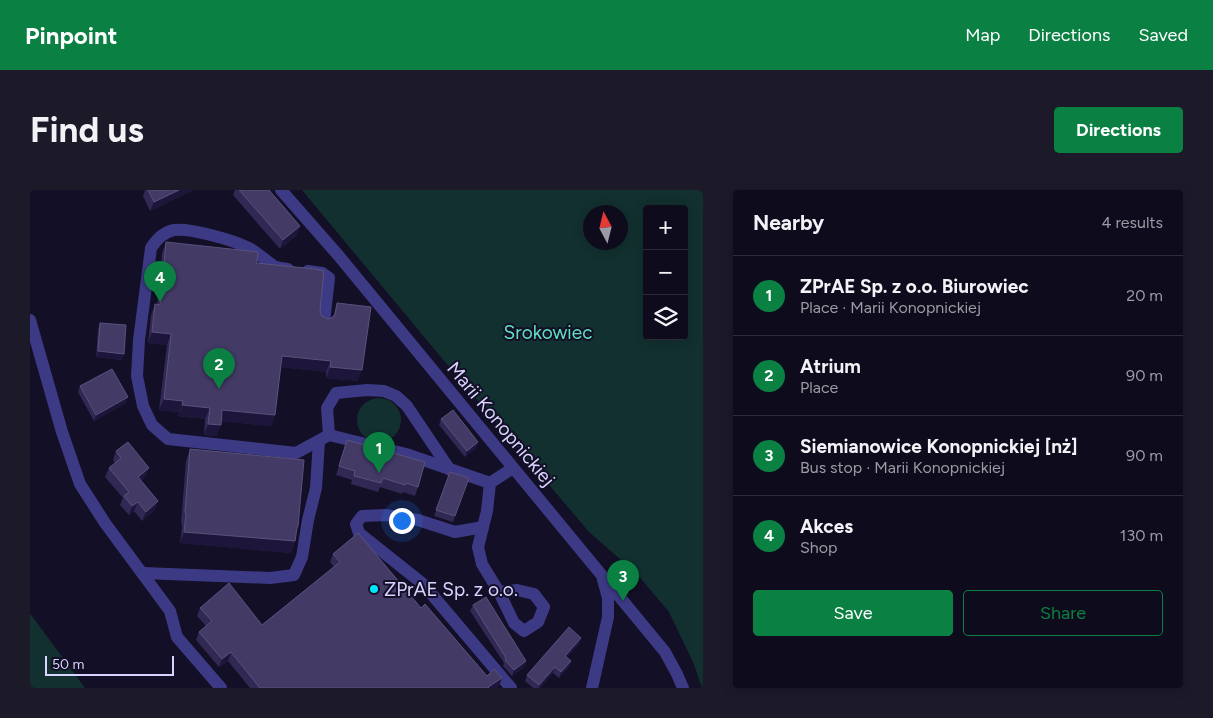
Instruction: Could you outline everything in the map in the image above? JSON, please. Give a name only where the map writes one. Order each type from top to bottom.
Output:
[{"type":"street","name":"Marii Konopnickiej","points":[[281,190],[338,255],[602,575],[664,652],[683,688]]},
{"type":"street","points":[[324,322],[329,278],[322,273],[275,267],[248,247],[214,235],[174,230],[163,235],[155,241],[151,248],[139,340],[137,376],[143,406],[152,425],[168,439],[296,453],[324,438],[406,454],[490,482],[513,468]]},
{"type":"street","points":[[30,320],[62,432],[80,484],[105,523],[170,611],[177,637],[221,688]]},
{"type":"street","points":[[143,573],[270,578],[294,575],[302,557],[316,488],[327,408],[336,393],[367,390],[384,391],[396,396],[407,406],[450,470]]},
{"type":"street","points":[[490,482],[487,511],[478,547],[482,564],[499,592]]},
{"type":"street","points":[[483,527],[454,532],[418,520],[385,515],[362,516],[356,524],[359,532],[423,584],[511,688]]},
{"type":"street","points":[[592,688],[608,616],[608,598],[602,575]]},
{"type":"green space","name":"Srokowiec","points":[[302,190],[703,190],[703,688],[669,612],[636,573],[589,532]]},
{"type":"green space","points":[[379,398],[391,402],[397,408],[401,420],[397,432],[391,438],[379,442],[367,438],[361,432],[357,420],[361,408],[367,402]]},
{"type":"green space","points":[[30,614],[32,616],[85,688],[30,688]]},
{"type":"building","points":[[148,190],[179,190],[154,202]]},
{"type":"building","points":[[239,190],[269,190],[300,226],[283,240]]},
{"type":"building","points":[[166,242],[258,252],[256,263],[324,271],[321,315],[327,319],[335,315],[337,303],[371,307],[362,370],[330,367],[331,361],[282,356],[275,415],[222,410],[221,425],[208,424],[210,408],[182,405],[183,401],[164,399],[171,334],[152,332],[155,304],[160,305]]},
{"type":"building","points":[[100,323],[126,325],[124,354],[98,351]]},
{"type":"building","points":[[112,369],[128,397],[96,415],[80,386]]},
{"type":"building","points":[[453,410],[478,442],[467,451],[441,419]]},
{"type":"building","points":[[347,440],[425,462],[418,487],[383,478],[381,483],[354,476],[355,471],[339,466]]},
{"type":"building","points":[[128,442],[149,468],[138,477],[158,501],[146,512],[138,502],[132,506],[124,496],[129,492],[109,468],[121,458],[116,451]]},
{"type":"building","points":[[190,449],[304,460],[295,541],[184,532]]},
{"type":"building","points":[[450,472],[469,478],[455,516],[436,510]]},
{"type":"building","points":[[358,533],[421,608],[425,604],[487,676],[494,669],[502,678],[489,688],[260,688],[231,652],[222,659],[199,632],[212,621],[200,608],[229,583],[262,625],[340,562],[333,554]]},
{"type":"building","points":[[486,597],[526,661],[514,670],[505,660],[506,658],[473,605]]},
{"type":"building","points":[[569,627],[581,638],[565,656],[571,661],[561,672],[555,667],[539,685],[527,675]]},
{"type":"place","name":"Akces","points":[[160,302]]},
{"type":"place","name":"Atrium","points":[[219,389]]},
{"type":"place","name":"ZPrAE Sp. z o.o. Biurowiec","points":[[379,473]]},
{"type":"place","name":"ZPrAE Sp. z o.o.","points":[[374,589]]},
{"type":"place","name":"Siemianowice Konopnickiej [nż]","points":[[623,601]]}]
